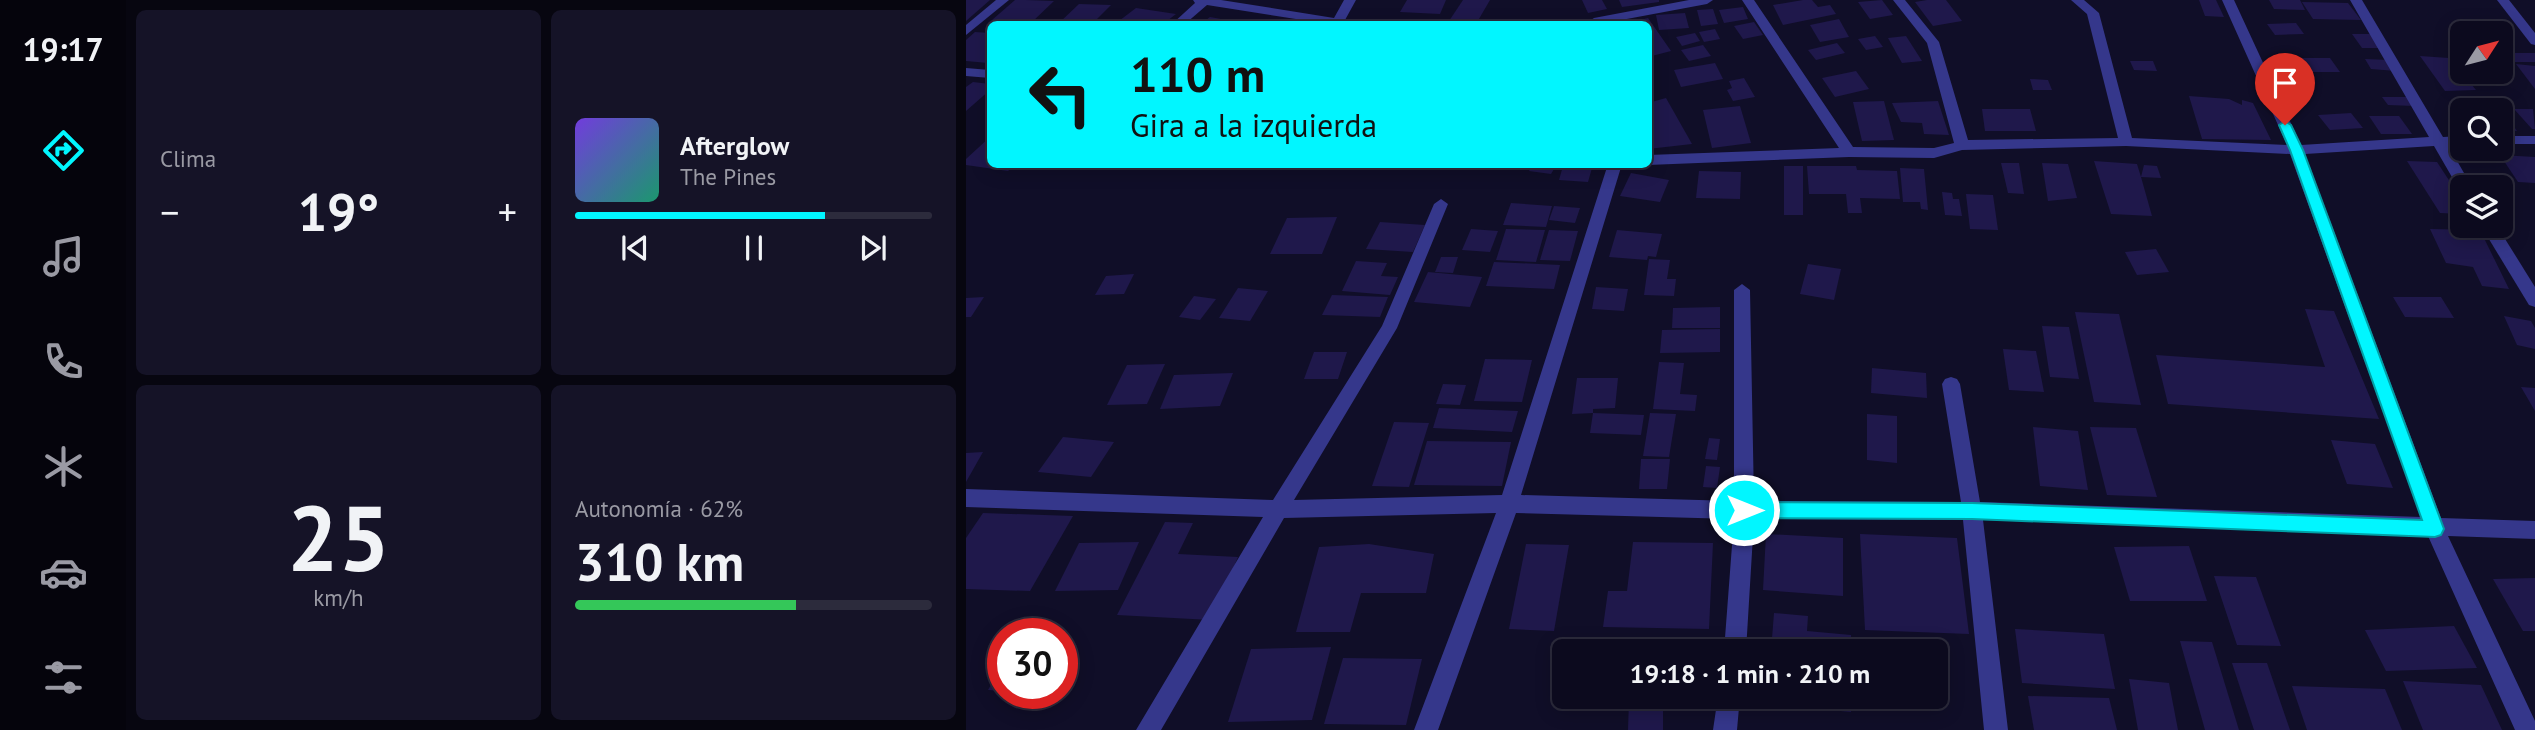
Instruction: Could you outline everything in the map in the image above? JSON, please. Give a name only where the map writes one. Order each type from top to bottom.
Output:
[{"type":"street","points":[[966,31],[1003,0]]},
{"type":"street","points":[[1199,0],[1330,21]]},
{"type":"street","points":[[1181,21],[1205,0]]},
{"type":"street","points":[[1343,21],[1350,0]]},
{"type":"street","points":[[1599,21],[1707,0]]},
{"type":"street","points":[[1748,0],[1849,152]]},
{"type":"street","points":[[1899,0],[1933,42],[1962,145]]},
{"type":"street","points":[[2077,0],[2093,13],[2126,142]]},
{"type":"street","points":[[2228,0],[2296,150],[2435,529],[2527,730]]},
{"type":"street","points":[[2356,0],[2458,175]]},
{"type":"street","points":[[2503,0],[2535,41]]},
{"type":"street","points":[[966,72],[987,74]]},
{"type":"street","points":[[1652,160],[1849,152],[1934,153],[1962,145],[2126,142],[2296,150],[2450,139]]},
{"type":"street","points":[[2513,140],[2535,140]]},
{"type":"street","points":[[1426,730],[1509,504],[1614,168]]},
{"type":"street","points":[[1148,730],[1388,328],[1441,204]]},
{"type":"street","points":[[2496,238],[2535,301]]},
{"type":"street","points":[[1736,639],[1744,510],[1742,290]]},
{"type":"street","points":[[1951,384],[1972,511],[1996,730]]},
{"type":"street","points":[[966,498],[1279,509],[1509,504],[1744,510],[1972,511],[2435,529],[2535,530]]},
{"type":"street","points":[[1725,730],[1727,709]]},
{"type":"building","points":[[966,0],[990,0],[966,21]]},
{"type":"building","points":[[1015,0],[1054,1],[1033,21],[992,20]]},
{"type":"building","points":[[1407,0],[1446,0],[1440,14],[1400,12]]},
{"type":"building","points":[[1463,0],[1490,0],[1478,21],[1449,21]]},
{"type":"building","points":[[1582,0],[1602,0],[1607,9],[1588,13]]},
{"type":"building","points":[[1619,0],[1659,0],[1659,2],[1622,7]]},
{"type":"building","points":[[1812,0],[1818,7],[1830,5],[1836,14],[1783,25],[1773,5]]},
{"type":"building","points":[[1882,0],[1893,15],[1870,19],[1858,2]]},
{"type":"building","points":[[1946,0],[1962,21],[1933,26],[1915,2]]},
{"type":"building","points":[[2199,0],[2216,0],[2224,17],[2205,16]]},
{"type":"building","points":[[2269,0],[2300,0],[2305,10],[2274,9]]},
{"type":"building","points":[[2302,2],[2348,3],[2361,20],[2313,19]]},
{"type":"building","points":[[1079,4],[1111,5],[1095,21],[1061,21]]},
{"type":"building","points":[[1743,7],[1748,19],[1724,23],[1719,10]]},
{"type":"building","points":[[1136,8],[1176,14],[1167,21],[1119,21]]},
{"type":"building","points":[[1713,9],[1718,24],[1701,26],[1697,10]]},
{"type":"building","points":[[1685,13],[1689,28],[1659,30],[1656,15]]},
{"type":"building","points":[[1210,17],[1232,21],[1205,21]]},
{"type":"building","points":[[1839,19],[1849,37],[1820,42],[1810,25]]},
{"type":"building","points":[[1754,22],[1763,35],[1743,39],[1734,26]]},
{"type":"building","points":[[2296,23],[2304,34],[2275,35],[2267,24]]},
{"type":"building","points":[[1652,24],[1671,51],[1652,56]]},
{"type":"building","points":[[1715,29],[1720,39],[1704,42],[1699,32]]},
{"type":"building","points":[[975,32],[987,33],[987,63],[966,61],[966,40]]},
{"type":"building","points":[[1695,33],[1700,41],[1682,46],[1676,37]]},
{"type":"building","points":[[2352,34],[2371,34],[2382,48],[2362,48]]},
{"type":"building","points":[[1875,36],[1883,47],[1866,50],[1858,39]]},
{"type":"building","points":[[1906,36],[1922,61],[1902,63],[1888,38]]},
{"type":"building","points":[[1837,43],[1845,53],[1816,60],[1808,50]]},
{"type":"building","points":[[1703,45],[1711,56],[1689,61],[1681,50]]},
{"type":"building","points":[[2513,53],[2535,53],[2535,62],[2513,62]]},
{"type":"building","points":[[2420,56],[2449,58],[2450,84],[2471,84],[2476,90],[2445,91]]},
{"type":"building","points":[[2271,58],[2330,58],[2340,72],[2280,72]]},
{"type":"building","points":[[2365,59],[2389,60],[2396,71],[2371,69]]},
{"type":"building","points":[[2130,61],[2153,61],[2157,71],[2134,70]]},
{"type":"building","points":[[1715,63],[1723,79],[1681,87],[1674,70]]},
{"type":"building","points":[[2516,64],[2535,66],[2535,89]]},
{"type":"building","points":[[1856,71],[1869,89],[1835,97],[1822,78]]},
{"type":"building","points":[[1744,78],[1755,97],[1733,101],[1727,90],[1732,88],[1729,81]]},
{"type":"building","points":[[2030,79],[2048,80],[2052,90],[2033,90]]},
{"type":"building","points":[[973,82],[987,84],[987,93],[966,111],[966,87]]},
{"type":"building","points":[[2189,96],[2229,99],[2242,105],[2242,100],[2253,103],[2271,140],[2202,139]]},
{"type":"building","points":[[2382,97],[2407,97],[2414,106],[2388,105]]},
{"type":"building","points":[[1666,98],[1692,144],[1652,149],[1652,102]]},
{"type":"building","points":[[1884,101],[1894,140],[1862,141],[1853,102]]},
{"type":"building","points":[[1938,101],[1949,135],[1924,134],[1922,123],[1901,122],[1892,103]]},
{"type":"building","points":[[1740,106],[1751,143],[1712,148],[1703,110]]},
{"type":"building","points":[[1982,109],[2030,109],[2036,131],[1985,131]]},
{"type":"building","points":[[2514,109],[2533,109],[2535,129],[2532,129]]},
{"type":"building","points":[[2351,113],[2363,128],[2330,130],[2318,115]]},
{"type":"building","points":[[2369,116],[2399,116],[2412,134],[2381,134]]},
{"type":"building","points":[[987,140],[987,168],[966,165],[966,159]]},
{"type":"building","points":[[2513,156],[2535,157],[2535,183],[2518,182],[2504,161],[2513,161]]},
{"type":"building","points":[[2094,161],[2137,164],[2152,216],[2111,214]]},
{"type":"building","points":[[2407,161],[2437,162],[2450,182],[2450,213],[2440,213]]},
{"type":"building","points":[[2001,163],[2019,163],[2024,194],[2008,193]]},
{"type":"building","points":[[2042,163],[2068,164],[2077,198],[2048,201]]},
{"type":"building","points":[[2144,165],[2157,166],[2161,178],[2141,177]]},
{"type":"building","points":[[1784,166],[1803,166],[1803,215],[1784,215]]},
{"type":"building","points":[[1807,166],[1856,166],[1857,170],[1897,171],[1900,199],[1860,198],[1862,213],[1848,213],[1846,194],[1809,194]]},
{"type":"building","points":[[987,168],[1011,168],[1008,171]]},
{"type":"building","points":[[1531,168],[1555,168],[1551,174],[1529,171]]},
{"type":"building","points":[[1562,168],[1592,168],[1588,182],[1559,180]]},
{"type":"building","points":[[1900,168],[1924,169],[1928,210],[1921,209],[1920,202],[1903,202]]},
{"type":"building","points":[[1699,171],[1741,172],[1740,199],[1696,198]]},
{"type":"building","points":[[1631,173],[1669,180],[1660,202],[1620,196]]},
{"type":"building","points":[[1942,192],[1952,193],[1953,199],[1959,199],[1962,216],[1945,215]]},
{"type":"building","points":[[1966,194],[1993,195],[1998,230],[1970,229]]},
{"type":"building","points":[[1511,203],[1552,206],[1546,227],[1503,225]]},
{"type":"building","points":[[1554,206],[1580,208],[1575,223],[1549,220]]},
{"type":"building","points":[[1337,217],[1322,254],[1270,254],[1287,218]]},
{"type":"building","points":[[1380,222],[1425,225],[1413,252],[1366,249]]},
{"type":"building","points":[[1471,229],[1498,231],[1490,252],[1462,250]]},
{"type":"building","points":[[1506,229],[1545,230],[1536,262],[1496,260]]},
{"type":"building","points":[[2430,229],[2450,229],[2450,238],[2484,238],[2509,289],[2482,286],[2473,267],[2446,263]]},
{"type":"building","points":[[1549,230],[1578,231],[1570,261],[1540,260]]},
{"type":"building","points":[[1617,230],[1662,234],[1656,257],[1648,256],[1647,260],[1609,257]]},
{"type":"building","points":[[2156,249],[2169,272],[2137,275],[2125,252]]},
{"type":"building","points":[[1441,257],[1458,257],[1453,273],[1435,272]]},
{"type":"building","points":[[1649,259],[1670,260],[1667,279],[1676,279],[1674,296],[1644,295]]},
{"type":"building","points":[[1356,261],[1387,263],[1381,276],[1398,277],[1390,295],[1342,291]]},
{"type":"building","points":[[1494,262],[1560,265],[1554,289],[1486,286]]},
{"type":"building","points":[[1808,264],[1841,269],[1834,300],[1800,294]]},
{"type":"building","points":[[1428,272],[1482,277],[1470,307],[1414,302]]},
{"type":"building","points":[[1134,274],[1124,294],[1095,295],[1106,276]]},
{"type":"building","points":[[1596,287],[1628,289],[1624,311],[1592,309]]},
{"type":"building","points":[[1238,288],[1268,291],[1250,321],[1219,318]]},
{"type":"building","points":[[1332,295],[1388,297],[1380,317],[1322,315]]},
{"type":"building","points":[[1194,296],[1216,299],[1200,320],[1179,317]]},
{"type":"building","points":[[984,297],[971,317],[966,317],[966,298]]},
{"type":"building","points":[[2393,297],[2441,297],[2454,318],[2405,317]]},
{"type":"building","points":[[1720,307],[1720,328],[1672,328],[1673,308]]},
{"type":"building","points":[[2305,309],[2334,311],[2379,419],[2168,404],[2156,355],[2325,367]]},
{"type":"building","points":[[2075,312],[2119,314],[2141,405],[2094,402]]},
{"type":"building","points":[[2504,316],[2531,321],[2535,328],[2535,349],[2517,345]]},
{"type":"building","points":[[2042,326],[2069,327],[2079,379],[2050,377]]},
{"type":"building","points":[[1720,329],[1720,352],[1660,353],[1662,330]]},
{"type":"building","points":[[2003,349],[2036,351],[2044,392],[2009,390]]},
{"type":"building","points":[[1314,352],[1347,352],[1338,379],[1304,379]]},
{"type":"building","points":[[1485,359],[1532,360],[1522,402],[1474,401]]},
{"type":"building","points":[[1659,362],[1684,363],[1680,394],[1697,395],[1695,411],[1653,409]]},
{"type":"building","points":[[1165,364],[1147,404],[1107,405],[1127,365]]},
{"type":"building","points":[[1872,368],[1926,373],[1927,398],[1871,393]]},
{"type":"building","points":[[1233,373],[1220,406],[1160,409],[1174,375]]},
{"type":"building","points":[[1577,378],[1618,378],[1615,408],[1572,414]]},
{"type":"building","points":[[1443,384],[1466,385],[1460,405],[1436,404]]},
{"type":"building","points":[[2521,387],[2535,388],[2535,411]]},
{"type":"building","points":[[1439,408],[1518,411],[1512,432],[1433,428]]},
{"type":"building","points":[[1593,413],[1644,415],[1641,435],[1590,433]]},
{"type":"building","points":[[1650,413],[1676,414],[1669,457],[1643,456]]},
{"type":"building","points":[[1867,414],[1897,416],[1897,463],[1867,460]]},
{"type":"building","points":[[1394,422],[1429,423],[1409,487],[1372,486]]},
{"type":"building","points":[[2033,427],[2078,431],[2088,490],[2040,486]]},
{"type":"building","points":[[2090,427],[2136,428],[2157,497],[2107,495]]},
{"type":"building","points":[[1063,437],[1114,442],[1091,477],[1038,472]]},
{"type":"building","points":[[1709,438],[1720,439],[1717,460],[1705,459]]},
{"type":"building","points":[[2331,440],[2375,444],[2393,488],[2347,484]]},
{"type":"building","points":[[1427,441],[1511,442],[1502,486],[1414,485]]},
{"type":"building","points":[[983,452],[966,482],[966,453]]},
{"type":"building","points":[[1641,459],[1670,459],[1667,489],[1639,489]]},
{"type":"building","points":[[1706,466],[1720,467],[1717,488],[1703,487]]},
{"type":"building","points":[[983,513],[1073,516],[1030,591],[966,589],[966,538]]},
{"type":"building","points":[[1165,522],[1193,523],[1178,554],[1238,557],[1211,620],[1117,615]]},
{"type":"building","points":[[1766,534],[1843,538],[1843,596],[1763,590]]},
{"type":"building","points":[[1860,534],[1957,538],[1969,634],[1865,630]]},
{"type":"building","points":[[1139,542],[1118,590],[1055,591],[1079,543]]},
{"type":"building","points":[[1633,542],[1713,543],[1709,629],[1603,627],[1608,591],[1627,591]]},
{"type":"building","points":[[1369,544],[1434,554],[1426,593],[1361,593],[1350,632],[1296,632],[1319,547]]},
{"type":"building","points":[[1526,544],[1569,545],[1554,631],[1509,629]]},
{"type":"building","points":[[2189,546],[2207,601],[2130,601],[2114,547]]},
{"type":"building","points":[[2214,576],[2256,577],[2281,646],[2237,645]]},
{"type":"building","points":[[2535,578],[2535,631],[2523,631],[2493,579]]},
{"type":"building","points":[[1774,613],[1808,616],[1807,631],[1851,635],[1851,639],[1772,639]]},
{"type":"building","points":[[2454,626],[2477,668],[2386,671],[2365,630]]},
{"type":"building","points":[[2015,629],[2104,634],[2115,689],[2022,683]]},
{"type":"building","points":[[1597,637],[1625,638],[1625,639]]},
{"type":"building","points":[[2180,641],[2212,642],[2239,730],[2205,730]]},
{"type":"building","points":[[1331,647],[1312,720],[1228,722],[1251,649]]},
{"type":"building","points":[[1343,658],[1422,659],[1406,725],[1324,724]]},
{"type":"building","points":[[2232,663],[2267,663],[2290,730],[2254,730]]},
{"type":"building","points":[[2129,679],[2169,683],[2178,730],[2138,730]]},
{"type":"building","points":[[2403,681],[2481,685],[2502,730],[2423,730]]},
{"type":"building","points":[[2292,686],[2385,689],[2402,730],[2307,730]]},
{"type":"building","points":[[2028,696],[2109,698],[2117,730],[2034,730]]},
{"type":"building","points":[[1629,709],[1663,709],[1663,730],[1628,730]]},
{"type":"building","points":[[1820,709],[1851,709],[1851,712]]},
{"type":"route","points":[[1744,510],[1972,511],[2435,529],[2285,125]]}]
